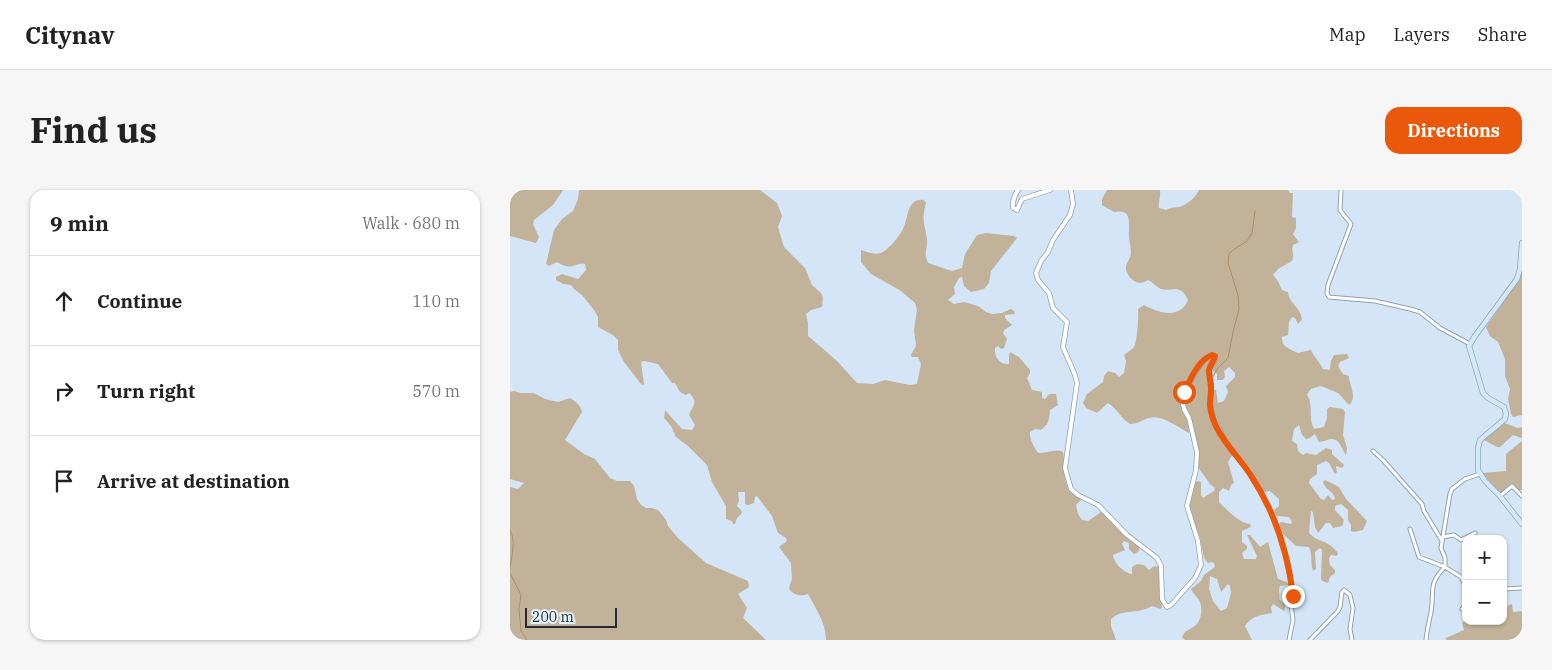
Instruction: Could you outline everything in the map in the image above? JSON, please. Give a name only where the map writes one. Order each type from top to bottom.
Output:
[{"type":"main road","points":[[1522,243],[1520,270],[1517,279],[1470,344],[1481,389],[1485,396],[1506,410],[1506,417],[1503,421],[1480,440],[1478,448],[1479,472],[1522,524]]},
{"type":"street","points":[[1018,190],[1012,203],[1015,210],[1017,210],[1022,199],[1050,190]]},
{"type":"street","points":[[1071,190],[1073,204],[1070,215],[1053,240],[1036,273],[1038,280],[1049,293],[1052,308],[1066,322],[1063,347],[1077,384],[1065,468],[1071,489],[1078,495],[1098,505],[1127,535],[1157,558],[1161,566],[1162,599],[1167,607],[1171,605],[1192,581],[1201,565],[1198,541],[1187,506],[1196,470],[1196,452],[1189,418],[1182,400],[1184,392],[1201,362],[1207,357],[1215,356],[1215,360],[1209,369],[1211,384],[1210,405],[1214,418],[1227,444],[1250,474],[1267,504],[1276,524],[1288,564],[1292,588],[1291,605],[1293,620],[1290,640]]},
{"type":"street","points":[[1341,190],[1340,210],[1351,224],[1328,285],[1329,298],[1375,301],[1415,310],[1440,328],[1470,344]]},
{"type":"street","points":[[1373,451],[1422,504],[1424,511],[1443,539]]},
{"type":"street","points":[[1426,640],[1432,588],[1436,578],[1445,567],[1445,558],[1441,548],[1451,492],[1465,479],[1479,472]]},
{"type":"street","points":[[1500,496],[1512,486],[1522,496]]},
{"type":"street","points":[[1410,529],[1419,557],[1445,567],[1463,580]]},
{"type":"street","points":[[1443,539],[1454,535],[1461,540],[1474,532]]},
{"type":"street","points":[[1507,589],[1522,588]]},
{"type":"street","points":[[1310,640],[1338,611],[1344,590],[1350,595],[1353,608],[1350,629],[1352,640]]},
{"type":"shaded area","points":[[510,190],[563,190],[553,205],[534,220],[533,224],[539,237],[536,243],[510,236]]},
{"type":"shaded area","points":[[579,190],[760,190],[777,203],[782,216],[778,227],[784,247],[805,268],[812,285],[821,293],[823,298],[822,307],[811,310],[806,314],[808,336],[837,361],[857,383],[873,384],[885,380],[910,385],[917,384],[921,364],[918,357],[912,357],[911,355],[916,346],[914,330],[917,310],[915,303],[901,291],[871,274],[861,262],[861,250],[876,254],[887,249],[903,229],[911,205],[918,200],[924,200],[926,203],[924,218],[928,263],[952,271],[962,268],[965,254],[977,235],[986,233],[1017,238],[991,271],[989,283],[984,289],[971,292],[964,286],[962,277],[959,278],[954,287],[955,294],[948,300],[954,304],[964,302],[978,306],[992,314],[1002,313],[1011,309],[1014,311],[1015,314],[1005,315],[1005,318],[1012,325],[1004,330],[1003,333],[1007,339],[1004,348],[1001,349],[998,346],[995,348],[997,357],[1000,362],[1009,364],[1010,352],[1019,357],[1030,370],[1027,378],[1032,390],[1042,392],[1042,398],[1045,399],[1049,394],[1056,394],[1058,405],[1050,410],[1048,422],[1044,428],[1041,430],[1035,429],[1030,432],[1033,446],[1038,453],[1063,452],[1066,483],[1081,500],[1076,505],[1082,520],[1088,521],[1101,512],[1118,529],[1139,545],[1139,551],[1134,554],[1129,549],[1129,543],[1124,541],[1122,544],[1125,550],[1113,555],[1120,567],[1132,574],[1132,567],[1137,564],[1144,565],[1149,570],[1154,566],[1159,567],[1161,609],[1152,606],[1146,609],[1125,612],[1111,619],[1111,626],[1116,640],[826,640],[822,622],[808,594],[797,595],[789,588],[792,579],[791,563],[779,547],[787,541],[786,538],[778,533],[772,516],[757,496],[754,503],[748,505],[745,504],[745,492],[738,492],[739,501],[737,506],[742,513],[737,518],[735,524],[726,519],[726,506],[712,482],[707,465],[676,437],[671,426],[664,418],[665,410],[682,429],[692,430],[695,425],[689,415],[694,404],[692,396],[689,393],[686,395],[680,392],[675,383],[672,383],[658,364],[641,362],[644,385],[641,384],[624,362],[618,350],[618,340],[598,327],[598,317],[582,295],[571,285],[563,284],[556,280],[556,277],[562,274],[578,279],[586,270],[585,264],[567,266],[557,262],[549,266],[546,264],[554,230],[562,219],[573,211],[578,199]]},
{"type":"shaded area","points":[[1107,190],[1160,190],[1159,208],[1166,210],[1185,204],[1199,190],[1288,190],[1290,193],[1293,193],[1292,217],[1296,218],[1296,228],[1293,234],[1299,242],[1293,245],[1292,261],[1278,269],[1273,275],[1282,290],[1288,292],[1302,319],[1298,324],[1295,318],[1292,317],[1289,322],[1288,335],[1282,337],[1282,340],[1287,347],[1298,353],[1311,350],[1323,369],[1330,370],[1334,355],[1347,354],[1349,358],[1340,362],[1338,366],[1343,374],[1349,376],[1353,398],[1349,405],[1338,393],[1321,386],[1311,389],[1307,394],[1314,429],[1324,427],[1327,409],[1330,407],[1343,409],[1345,412],[1343,435],[1347,448],[1346,455],[1335,439],[1319,442],[1315,434],[1306,439],[1302,435],[1299,425],[1294,429],[1292,441],[1297,444],[1298,451],[1303,455],[1306,453],[1316,455],[1326,448],[1332,450],[1332,454],[1344,465],[1342,468],[1336,466],[1337,472],[1335,474],[1326,461],[1317,465],[1317,474],[1310,479],[1309,483],[1321,499],[1324,500],[1328,495],[1332,500],[1335,499],[1333,494],[1324,485],[1323,482],[1325,480],[1339,487],[1346,499],[1367,521],[1363,530],[1351,531],[1348,510],[1341,504],[1335,506],[1335,510],[1344,520],[1342,526],[1333,528],[1330,523],[1326,523],[1318,533],[1315,527],[1313,512],[1311,511],[1309,533],[1316,539],[1330,545],[1338,553],[1337,556],[1331,555],[1329,558],[1330,565],[1335,570],[1335,573],[1330,577],[1328,583],[1322,581],[1321,578],[1322,550],[1320,548],[1315,552],[1316,569],[1313,571],[1309,547],[1296,546],[1282,533],[1279,524],[1281,522],[1291,524],[1292,522],[1289,517],[1276,516],[1274,510],[1279,506],[1279,499],[1270,491],[1264,492],[1252,471],[1237,454],[1221,429],[1211,403],[1213,390],[1216,390],[1218,403],[1224,401],[1228,392],[1226,386],[1235,377],[1235,373],[1229,367],[1224,371],[1225,377],[1223,380],[1217,380],[1217,374],[1212,370],[1217,359],[1215,353],[1206,354],[1199,362],[1182,392],[1181,408],[1188,422],[1189,433],[1170,422],[1154,417],[1130,424],[1108,403],[1097,413],[1086,408],[1083,403],[1087,394],[1103,382],[1104,376],[1108,371],[1115,373],[1119,377],[1124,373],[1126,361],[1124,355],[1134,347],[1136,340],[1138,309],[1144,305],[1162,312],[1174,312],[1180,310],[1188,300],[1179,290],[1161,289],[1148,280],[1138,283],[1129,275],[1126,270],[1131,254],[1128,215],[1119,211],[1114,212],[1102,205],[1102,199]]},
{"type":"shaded area","points":[[1522,263],[1522,415],[1513,417],[1508,399],[1510,389],[1505,376],[1505,359],[1498,342],[1490,336],[1486,327],[1520,278]]},
{"type":"shaded area","points":[[1208,358],[1213,358],[1208,369],[1209,409],[1213,422],[1233,454],[1228,462],[1234,483],[1229,491],[1223,488],[1219,492],[1219,502],[1237,518],[1250,524],[1251,527],[1242,531],[1242,542],[1247,546],[1247,549],[1242,553],[1244,559],[1256,559],[1257,556],[1247,535],[1250,535],[1260,547],[1268,542],[1278,579],[1287,582],[1289,585],[1280,586],[1279,588],[1279,599],[1285,605],[1284,611],[1273,604],[1271,607],[1272,613],[1260,615],[1247,623],[1245,626],[1252,640],[1185,640],[1182,637],[1185,632],[1198,623],[1201,616],[1200,602],[1191,589],[1201,581],[1204,575],[1215,567],[1214,563],[1208,563],[1204,558],[1200,538],[1189,509],[1189,502],[1195,483],[1201,482],[1201,495],[1203,498],[1214,491],[1215,488],[1198,467],[1195,435],[1184,401],[1185,392]],"holes":[[[1210,576],[1217,579],[1221,592],[1228,584],[1231,593],[1227,608],[1221,611],[1213,601],[1209,589]]]},
{"type":"shaded area","points":[[510,392],[534,393],[545,399],[558,402],[570,398],[576,402],[582,412],[565,440],[584,454],[595,459],[610,478],[617,481],[630,481],[634,486],[637,499],[641,505],[658,510],[678,538],[706,563],[748,581],[749,587],[738,594],[747,608],[743,618],[766,640],[510,640],[510,487],[518,489],[524,483],[510,479]]},
{"type":"shaded area","points":[[1504,423],[1518,428],[1522,427],[1522,438],[1513,435],[1500,447],[1484,440],[1484,439]]},
{"type":"shaded area","points":[[1522,441],[1522,490],[1518,490],[1514,484],[1500,493],[1482,473],[1506,471],[1506,454]]},
{"type":"shaded area","points":[[1512,604],[1513,612],[1522,611],[1522,640],[1446,640],[1446,638],[1464,630],[1463,625],[1507,625],[1507,607]]},
{"type":"waterway","points":[[1212,379],[1217,369],[1228,358],[1239,309],[1238,295],[1228,263],[1229,254],[1247,241],[1252,233],[1255,211]]},
{"type":"waterway","points":[[510,530],[513,543],[510,567]]},
{"type":"waterway","points":[[510,573],[521,595],[519,609],[521,631],[527,640]]},
{"type":"route","points":[[1184,392],[1201,362],[1207,357],[1215,356],[1215,360],[1209,369],[1210,405],[1214,418],[1227,444],[1250,474],[1274,519],[1288,564],[1293,596]]}]
